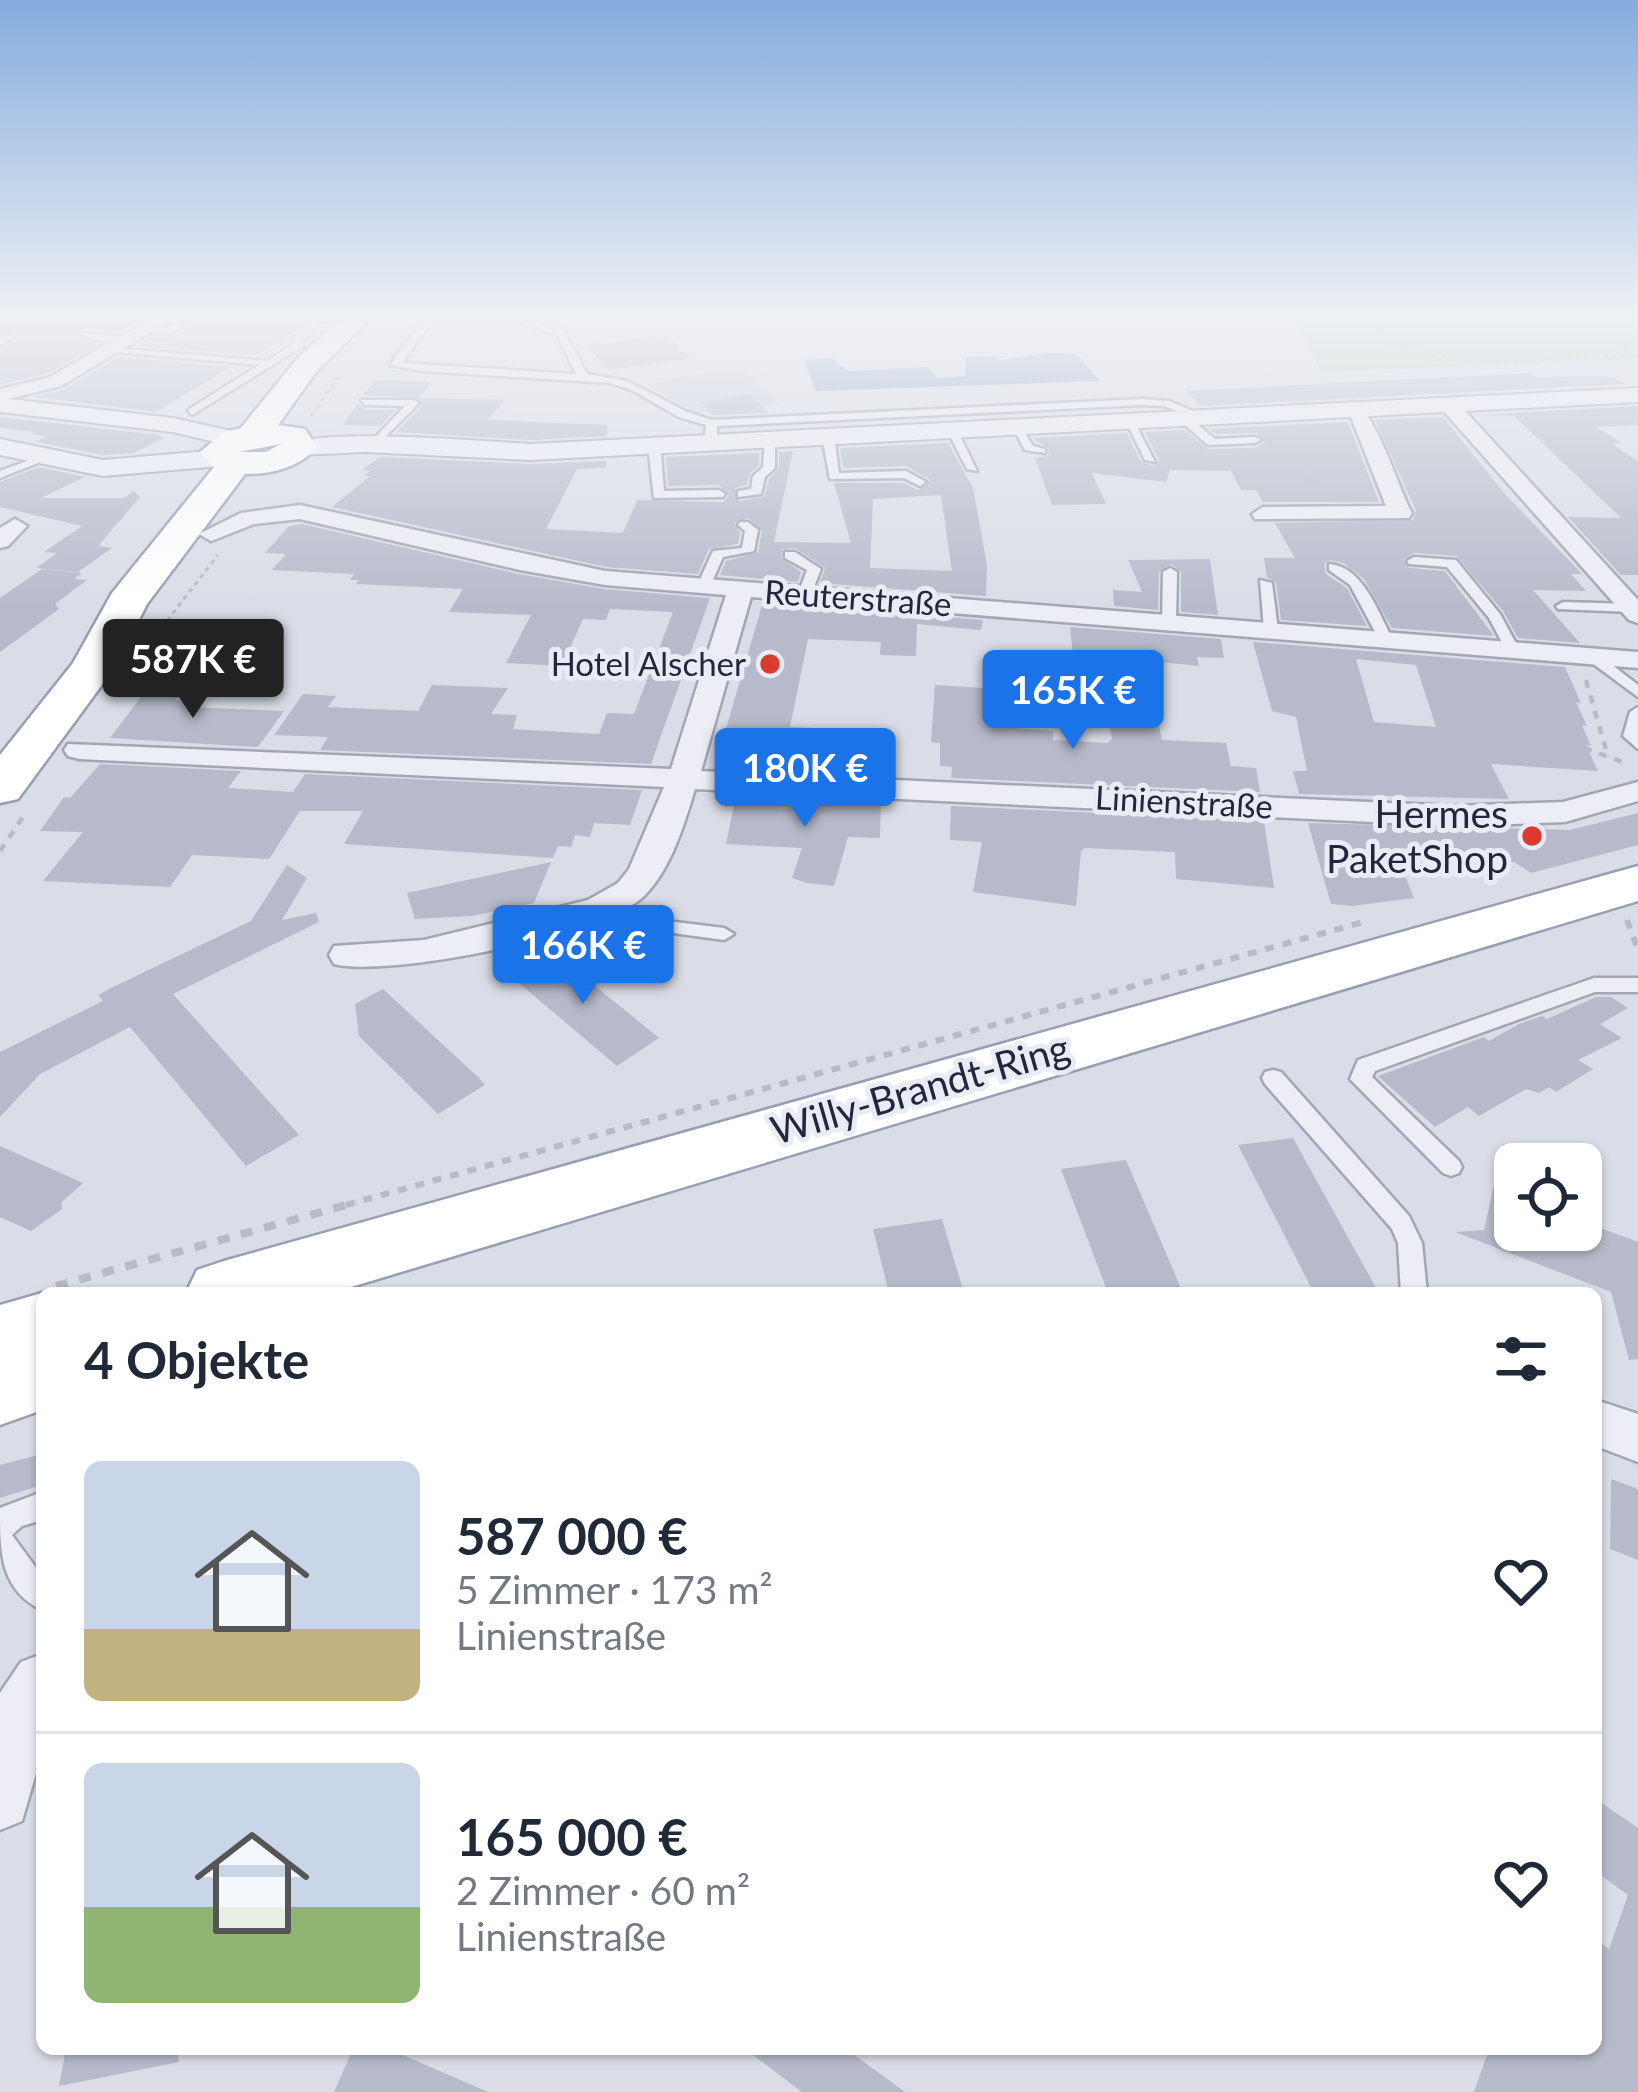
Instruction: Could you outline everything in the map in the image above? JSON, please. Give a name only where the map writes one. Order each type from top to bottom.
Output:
[{"type":"main road","points":[[1,788],[93,667],[160,603],[202,526],[275,412]]},
{"type":"main road","points":[[257,444],[283,412]]},
{"type":"main road","name":"Willy-Brandt-Ring","points":[[245,1287],[1270,987],[1631,905]]},
{"type":"main road","points":[[0,1389],[36,1376]]},
{"type":"street","points":[[54,412],[239,424],[257,444]]},
{"type":"street","points":[[103,468],[257,444],[484,452],[654,444],[711,432],[770,440],[828,436],[855,425],[1083,432],[1129,421],[1288,412]]},
{"type":"street","points":[[1263,514],[1401,513],[1384,484],[1356,412]]},
{"type":"street","points":[[1455,412],[1635,611]]},
{"type":"street","points":[[191,420],[257,444]]},
{"type":"street","points":[[152,464],[191,445],[195,439],[191,420]]},
{"type":"street","points":[[0,448],[103,468],[172,490],[202,526]]},
{"type":"street","name":"Reuterstraße","points":[[202,526],[249,518],[302,501],[520,563],[703,588],[740,590],[810,582],[1169,622],[1638,661]]},
{"type":"street","points":[[347,955],[380,958],[420,953],[574,916],[612,902],[644,877],[740,590]]},
{"type":"street","name":"Linienstraße","points":[[80,750],[1455,816],[1565,812],[1638,791]]},
{"type":"street","points":[[1602,1425],[1638,1438]]},
{"type":"street","points":[[0,1798],[24,1706],[36,1691]]},
{"type":"lane","points":[[191,420],[202,412]]},
{"type":"lane","points":[[374,445],[406,412]]},
{"type":"lane","points":[[671,412],[711,432],[1022,412]]},
{"type":"lane","points":[[1182,412],[1212,442],[1255,440]]},
{"type":"lane","points":[[1129,421],[1151,460]]},
{"type":"lane","points":[[1015,427],[1029,448],[1041,451]]},
{"type":"lane","points":[[952,430],[973,469]]},
{"type":"lane","points":[[828,436],[834,477],[906,474],[920,482]]},
{"type":"lane","points":[[742,494],[758,491],[759,476],[769,468],[770,440]]},
{"type":"lane","points":[[654,444],[658,495],[719,494]]},
{"type":"lane","points":[[0,475],[47,457]]},
{"type":"lane","points":[[703,588],[718,554],[748,551],[752,530],[744,525]]},
{"type":"lane","points":[[790,555],[810,582],[827,556]]},
{"type":"lane","points":[[1414,561],[1450,563],[1495,617],[1512,650]]},
{"type":"lane","points":[[1334,567],[1355,583],[1386,640]]},
{"type":"lane","points":[[1169,622],[1170,572]]},
{"type":"lane","points":[[1265,583],[1271,630]]},
{"type":"lane","points":[[1563,606],[1635,611]]},
{"type":"lane","points":[[1586,656],[1638,692]]},
{"type":"lane","points":[[1638,712],[1631,736],[1638,744]]},
{"type":"lane","points":[[612,902],[628,922],[724,934]]},
{"type":"lane","points":[[1451,1167],[1361,1079],[1366,1066],[1594,985],[1638,985]]},
{"type":"lane","points":[[1273,1078],[1401,1223],[1410,1243],[1414,1287]]},
{"type":"lane","points":[[0,1526],[36,1508]]},
{"type":"lane","points":[[0,1542],[36,1590]]},
{"type":"path","points":[[1586,656],[1608,757]]},
{"type":"path","points":[[1584,748],[1638,768]]},
{"type":"path","points":[[135,1287],[1269,944],[1384,916]]},
{"type":"building","points":[[352,412],[393,412],[380,426],[343,425]]},
{"type":"building","points":[[416,412],[495,412],[488,420],[607,425],[607,436],[531,440],[396,432]]},
{"type":"building","points":[[710,412],[768,413],[713,415]]},
{"type":"building","points":[[1638,412],[1638,425],[1596,427],[1622,443],[1612,444],[1638,461],[1638,575],[1621,575],[1568,517],[1621,518],[1514,416],[1475,415]]},
{"type":"building","points":[[0,417],[164,438],[134,453],[103,455],[36,442],[46,436],[0,428]]},
{"type":"building","points":[[1443,417],[1505,494],[1582,574],[1571,574],[1586,591],[1533,590],[1580,643],[1518,638],[1503,611],[1456,556],[1414,553],[1403,560],[1409,568],[1445,571],[1494,636],[1392,628],[1364,579],[1343,563],[1330,560],[1324,564],[1326,574],[1347,588],[1367,626],[1281,620],[1276,582],[1267,577],[1264,558],[1295,558],[1275,523],[1413,520],[1416,511],[1375,420]]},
{"type":"building","points":[[1348,422],[1379,502],[1263,502],[1256,490],[1241,490],[1231,471],[1170,470],[1166,482],[1092,473],[1106,504],[1052,505],[1035,458],[1048,456],[1049,449],[1033,438],[1127,433],[1141,462],[1154,466],[1159,460],[1145,432],[1184,430],[1208,449],[1255,448],[1265,442],[1257,433],[1216,434],[1210,429]]},
{"type":"building","points":[[948,443],[973,488],[987,565],[986,596],[820,583],[825,568],[795,548],[782,549],[781,558],[801,572],[798,582],[720,575],[726,561],[758,552],[762,531],[748,518],[734,523],[740,533],[738,544],[709,549],[698,574],[606,567],[332,507],[370,476],[363,476],[370,471],[362,470],[380,457],[531,464],[606,461],[606,468],[577,469],[546,529],[623,533],[637,500],[723,502],[729,496],[719,485],[668,486],[666,457],[759,453],[759,465],[750,473],[747,485],[735,488],[739,501],[764,497],[769,479],[779,468],[779,452],[793,451],[774,542],[851,543],[834,483],[903,483],[918,490],[930,480],[906,466],[843,468],[840,448]],"holes":[[[941,495],[952,571],[870,568],[873,499]]]},
{"type":"building","points":[[39,467],[85,477],[41,498],[124,498],[134,491],[140,497],[98,546],[112,548],[78,572],[36,568],[57,553],[44,552],[82,526],[0,507],[0,482]]},
{"type":"building","points":[[302,524],[519,574],[604,589],[710,598],[651,764],[320,750],[328,737],[274,735],[303,694],[336,696],[328,707],[418,711],[432,685],[508,688],[491,714],[517,715],[513,729],[599,734],[607,713],[634,714],[673,612],[610,609],[606,620],[583,619],[562,666],[506,663],[531,615],[449,612],[463,589],[356,584],[359,580],[350,580],[354,574],[272,570],[286,554],[265,553],[289,526]]},
{"type":"building","points":[[1210,559],[1218,615],[1181,612],[1181,572],[1172,564],[1159,572],[1158,610],[1114,606],[1113,590],[1142,592],[1128,560]]},
{"type":"building","points":[[42,569],[82,573],[74,579],[87,580],[55,604],[59,609],[0,652],[0,598]]},
{"type":"building","points":[[763,602],[983,620],[981,630],[917,624],[916,656],[880,655],[881,642],[808,639],[790,727],[814,728],[813,736],[884,738],[883,775],[742,768],[744,757],[718,756]]},
{"type":"building","points":[[1070,627],[1221,639],[1224,658],[1197,657],[1199,666],[1160,662],[1161,668],[1086,666],[1085,655],[1073,654]]},
{"type":"building","points":[[1253,642],[1565,667],[1581,703],[1576,702],[1591,746],[1586,745],[1598,771],[1491,764],[1509,799],[1299,794],[1293,771],[1307,771],[1296,717],[1272,711]],"holes":[[[1356,659],[1416,665],[1436,727],[1374,722]]]},
{"type":"building","points":[[150,685],[187,687],[176,700],[192,701],[187,707],[284,711],[258,747],[110,738]]},
{"type":"building","points":[[935,685],[984,688],[983,698],[1000,699],[1001,727],[1053,731],[1053,740],[1108,743],[1112,739],[1109,721],[1159,726],[1162,740],[1226,743],[1231,766],[1256,768],[1260,792],[951,778],[952,767],[940,766],[940,743],[931,742]]},
{"type":"building","points":[[100,764],[241,771],[228,788],[293,792],[305,774],[642,790],[630,825],[594,823],[590,837],[575,835],[571,847],[558,846],[553,858],[344,844],[363,811],[300,811],[269,859],[192,855],[170,887],[43,881],[83,832],[40,831],[64,797],[70,798]]},
{"type":"building","points":[[736,796],[881,803],[880,838],[848,837],[834,886],[807,883],[792,878],[802,848],[726,844]]},
{"type":"building","points":[[951,806],[1264,821],[1274,888],[1176,879],[1175,852],[1085,848],[1076,906],[973,892],[982,842],[950,840]]},
{"type":"building","points":[[1638,813],[1638,845],[1531,873],[1514,862],[1482,872],[1473,853],[1402,848],[1405,855],[1396,854],[1414,898],[1352,906],[1331,904],[1308,823],[1570,830]]},
{"type":"building","points":[[551,862],[534,903],[472,916],[415,919],[407,893]]},
{"type":"building","points":[[287,865],[307,878],[282,920],[316,913],[319,922],[173,994],[299,1135],[246,1166],[130,1027],[40,1074],[0,1117],[0,1052],[103,1001],[98,995],[111,988],[251,921]]},
{"type":"building","points":[[548,948],[659,1038],[617,1066],[506,972]]},
{"type":"building","points":[[383,989],[485,1085],[438,1114],[359,1036],[355,1004]]},
{"type":"building","points":[[1596,997],[1611,997],[1628,1008],[1600,1024],[1622,1038],[1578,1060],[1593,1069],[1556,1092],[1549,1087],[1539,1093],[1526,1089],[1479,1116],[1468,1107],[1435,1127],[1378,1076],[1484,1037],[1489,1041],[1519,1024],[1542,1016],[1547,1019]]},
{"type":"building","points":[[1293,1138],[1376,1287],[1311,1287],[1238,1145]]},
{"type":"building","points":[[0,1146],[83,1183],[62,1202],[62,1209],[31,1231],[0,1217]]},
{"type":"building","points":[[1126,1160],[1180,1287],[1106,1287],[1061,1169]]},
{"type":"building","points":[[1494,1185],[1494,1247],[1455,1232],[1484,1230]]},
{"type":"building","points":[[942,1219],[962,1287],[888,1287],[873,1229]]},
{"type":"building","points":[[1602,1229],[1638,1242],[1638,1359],[1629,1360],[1611,1292],[1504,1251],[1602,1251]]},
{"type":"building","points":[[36,1456],[36,1487],[0,1498],[0,1465]]},
{"type":"building","points":[[1611,1479],[1638,1489],[1638,1560],[1610,1549]]},
{"type":"building","points":[[1602,1803],[1638,1828],[1638,2092],[1474,2092],[1487,2055],[1602,2055],[1602,1944],[1609,1949],[1628,1895],[1602,1876]]},
{"type":"building","points":[[65,2055],[178,2055],[179,2062],[59,2086]]},
{"type":"building","points":[[350,2055],[403,2055],[488,2092],[334,2092]]},
{"type":"building","points":[[753,2055],[854,2055],[905,2092],[802,2092]]},
{"type":"place","name":"Hotel Alscher","points":[[770,664]]},
{"type":"place","name":"Hermes PaketShop","points":[[1532,836]]}]
